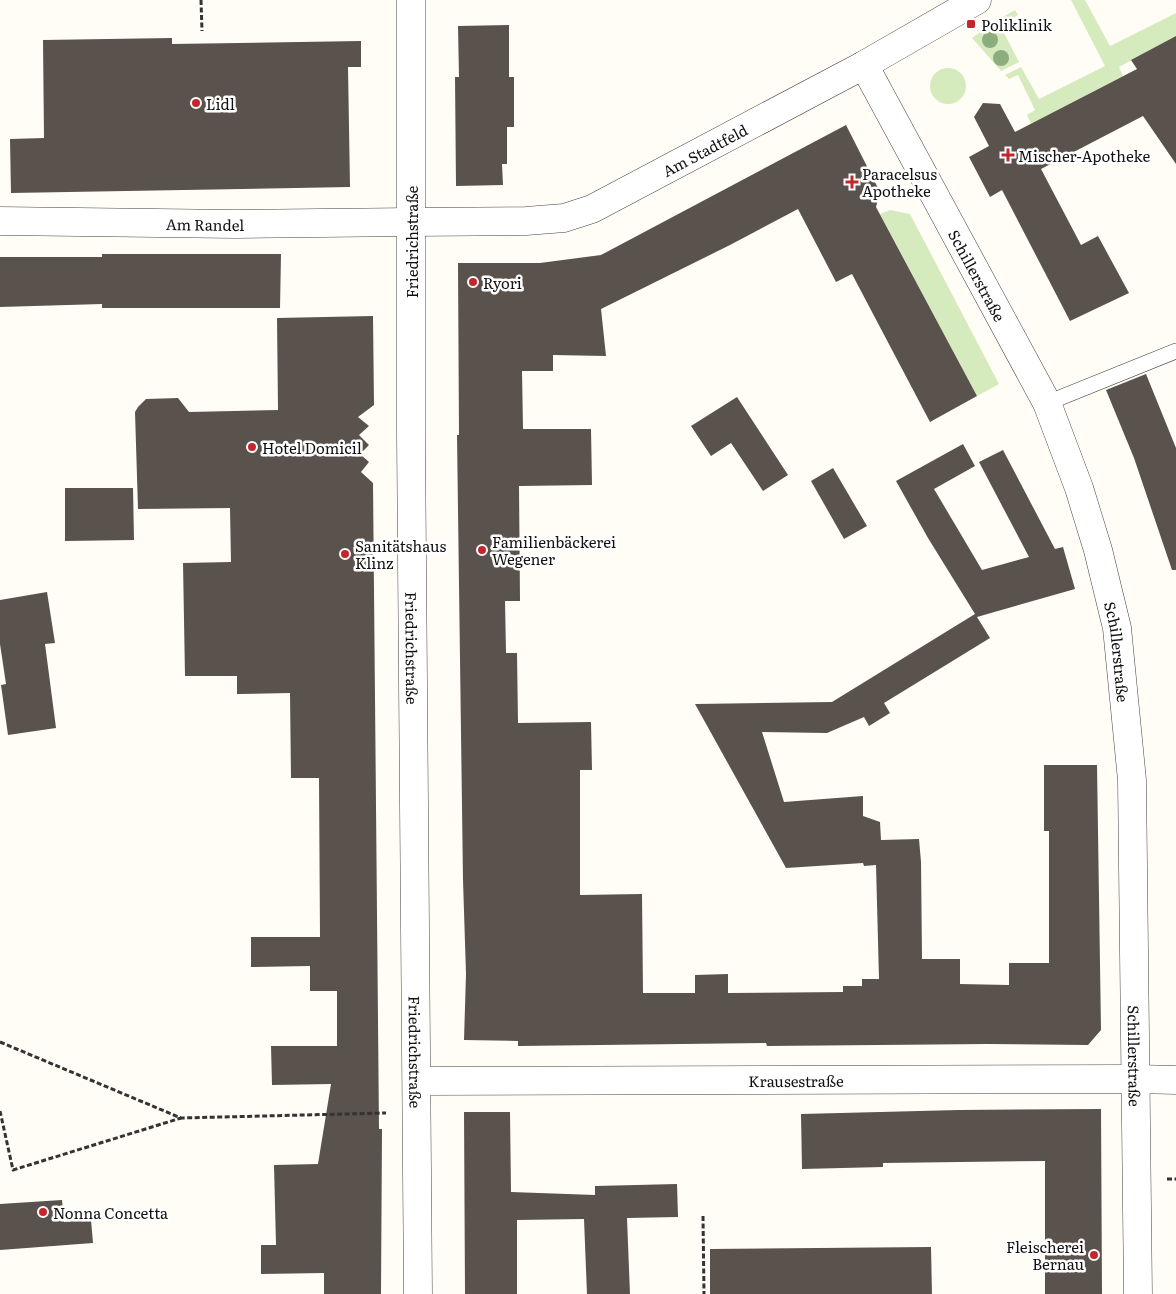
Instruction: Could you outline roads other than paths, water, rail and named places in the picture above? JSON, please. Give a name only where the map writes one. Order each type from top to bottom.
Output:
[{"type":"street","name":"Friedrichstraße","points":[[411,0],[410,222],[418,1294]]},
{"type":"street","name":"Am Stadtfeld","points":[[410,222],[526,221],[564,218],[592,209],[864,65],[977,0]]},
{"type":"street","name":"Schillerstraße","points":[[864,65],[1047,403],[1079,488],[1098,550],[1117,628],[1132,780],[1138,1294]]},
{"type":"street","name":"Am Randel","points":[[0,221],[235,224],[410,222]]},
{"type":"street","name":"Krausestraße","points":[[417,1081],[1176,1080]]},
{"type":"lane","points":[[1047,403],[1176,351]]},
{"type":"place","name":"Poliklinik","points":[[971,24]]},
{"type":"place","name":"Lidl","points":[[196,103]]},
{"type":"place","name":"Mischer-Apotheke","points":[[1008,155]]},
{"type":"place","name":"Paracelsus Apotheke","points":[[852,182]]},
{"type":"place","name":"Ryori","points":[[473,282]]},
{"type":"place","name":"Hotel Domicil","points":[[252,447]]},
{"type":"place","name":"Familienbäckerei Wegener","points":[[482,550]]},
{"type":"place","name":"Sanitätshaus Klinz","points":[[345,554]]},
{"type":"place","name":"Nonna Concetta","points":[[43,1212]]},
{"type":"place","name":"Fleischerei Bernau","points":[[1094,1255]]}]
